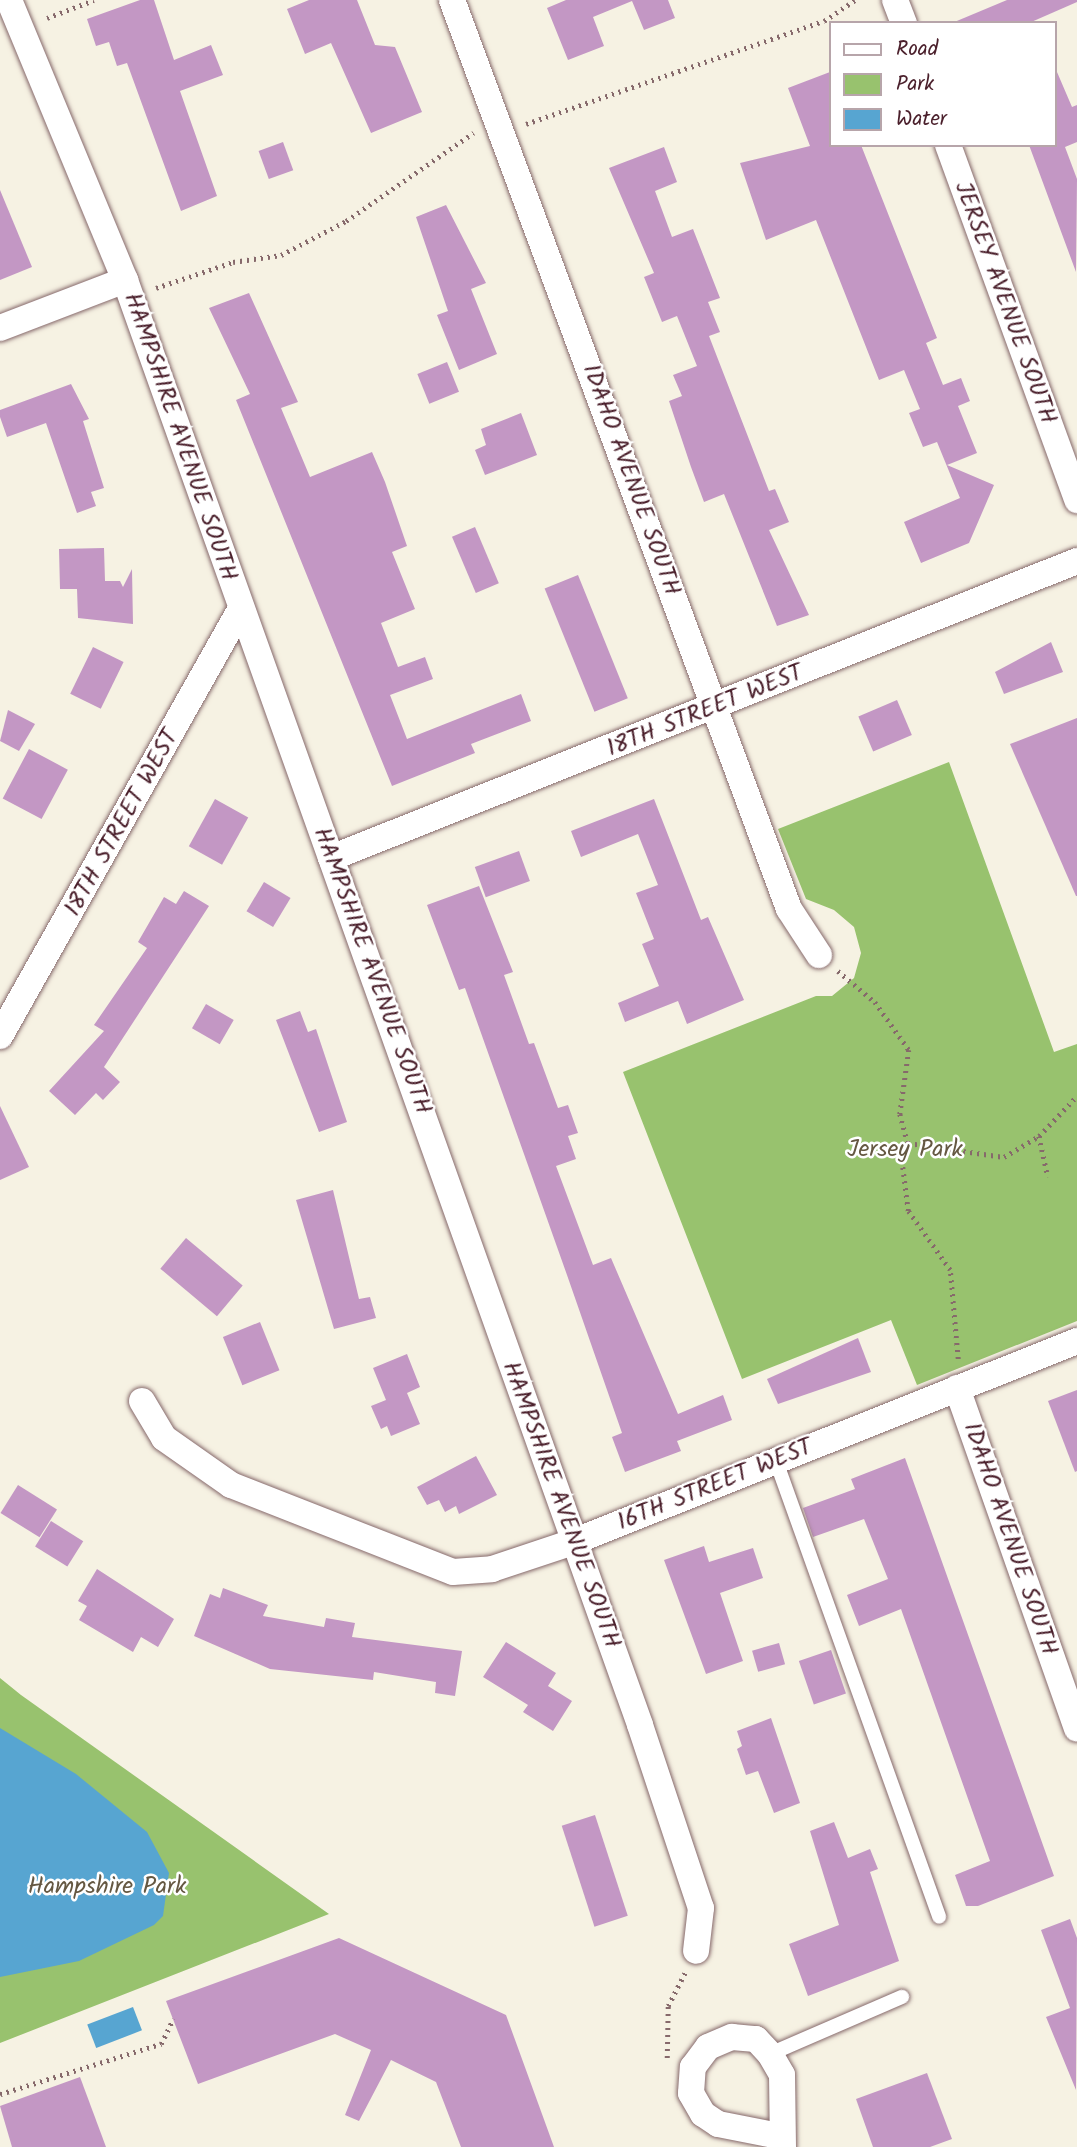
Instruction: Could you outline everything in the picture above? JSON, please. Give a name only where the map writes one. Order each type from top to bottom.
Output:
[{"type":"street","name":"HAMPSHIRE AVENUE SOUTH","points":[[9,0],[125,280],[573,1542],[701,1908],[696,1951]]},
{"type":"street","name":"IDAHO AVENUE SOUTH","points":[[452,0],[789,909],[819,955]]},
{"type":"street","points":[[895,0],[903,21]]},
{"type":"street","name":"JERSEY AVENUE SOUTH","points":[[949,147],[1077,500]]},
{"type":"street","points":[[0,328],[125,280]]},
{"type":"street","name":"18TH STREET WEST","points":[[331,858],[714,708],[1077,561]]},
{"type":"street","name":"18TH STREET WEST","points":[[0,1036],[241,608]]},
{"type":"street","name":"16TH STREET WEST","points":[[142,1401],[164,1438],[231,1485],[414,1562],[453,1572],[492,1569],[573,1542],[1077,1341]]},
{"type":"street","name":"IDAHO AVENUE SOUTH","points":[[961,1387],[1077,1729]]},
{"type":"street","points":[[732,2037],[755,2039],[770,2054],[782,2076],[786,2110],[781,2142],[718,2124],[703,2114],[691,2092],[693,2067],[708,2047],[732,2037]]},
{"type":"lane","points":[[776,1461],[939,1917]]},
{"type":"lane","points":[[770,2054],[902,1997]]},
{"type":"path","points":[[47,18],[94,0]]},
{"type":"path","points":[[523,125],[824,21],[855,0]]},
{"type":"path","points":[[125,280],[150,291],[233,262],[281,255],[346,221],[481,129]]},
{"type":"path","points":[[819,955],[875,1002],[903,1036],[910,1065],[900,1114],[908,1143],[901,1155],[902,1194],[950,1270],[961,1387]]},
{"type":"path","points":[[908,1143],[1004,1157],[1038,1136],[1077,1096]]},
{"type":"path","points":[[1038,1136],[1048,1177]]},
{"type":"path","points":[[0,2094],[161,2044],[173,2019]]},
{"type":"green space","name":"Jersey Park","points":[[949,762],[1054,1052],[1077,1044],[1077,1321],[917,1385],[891,1320],[742,1379],[623,1072],[816,996],[832,996],[854,978],[861,953],[854,927],[834,910],[806,899],[778,829]]},
{"type":"green space","name":"Hampshire Park","points":[[0,1678],[21,1695],[329,1914],[0,2043]]},
{"type":"water","points":[[0,1728],[76,1774],[147,1832],[169,1873],[163,1916],[154,1925],[79,1961],[0,1977]]},
{"type":"water","points":[[133,2007],[142,2030],[96,2048],[87,2025]]},
{"type":"building","points":[[140,0],[154,0],[174,60],[211,45],[223,75],[180,91],[217,196],[181,211],[127,63],[117,66],[109,42],[96,46],[87,19]]},
{"type":"building","points":[[309,0],[357,0],[375,45],[395,47],[422,112],[371,133],[331,43],[305,54],[287,9]]},
{"type":"building","points":[[566,0],[668,0],[675,18],[644,30],[632,1],[593,17],[604,46],[568,60],[547,8]]},
{"type":"building","points":[[1007,0],[1077,0],[1034,21],[957,21]]},
{"type":"building","points":[[1056,70],[1072,107],[1077,105],[1077,142],[1065,147],[1077,179],[1076,272],[1030,147],[1056,147]]},
{"type":"building","points":[[828,73],[828,147],[862,147],[937,338],[926,343],[943,385],[961,378],[970,401],[958,406],[977,453],[947,465],[994,485],[969,543],[921,563],[904,522],[960,498],[937,442],[923,447],[909,413],[920,409],[904,370],[879,380],[816,220],[766,240],[740,163],[810,146],[788,88]]},
{"type":"building","points":[[283,142],[293,170],[269,179],[259,151]]},
{"type":"building","points":[[664,147],[677,182],[655,191],[672,237],[693,229],[720,298],[708,302],[720,332],[709,336],[769,491],[775,489],[789,522],[769,530],[809,615],[777,626],[724,494],[704,502],[691,467],[669,401],[682,396],[673,375],[697,366],[677,316],[662,322],[644,277],[654,273],[609,168]]},
{"type":"building","points":[[0,190],[32,267],[0,280]]},
{"type":"building","points":[[446,205],[486,283],[471,289],[497,354],[459,370],[437,315],[448,311],[416,217]]},
{"type":"building","points":[[249,293],[298,402],[281,408],[310,477],[372,452],[385,482],[407,546],[392,552],[415,609],[381,623],[398,667],[425,657],[433,679],[390,695],[407,739],[521,694],[531,721],[471,744],[475,753],[392,786],[236,400],[250,394],[209,308]]},
{"type":"building","points":[[447,362],[459,392],[429,404],[417,374]]},
{"type":"building","points":[[71,384],[89,419],[83,421],[104,488],[91,492],[96,506],[77,513],[46,423],[7,437],[0,417],[0,410]]},
{"type":"building","points":[[521,413],[537,455],[485,475],[475,450],[486,445],[481,429]]},
{"type":"building","points":[[475,527],[499,583],[476,593],[452,537]]},
{"type":"building","points":[[104,548],[105,581],[120,581],[123,587],[132,569],[133,624],[78,618],[77,589],[60,589],[59,549]]},
{"type":"building","points":[[578,575],[628,698],[594,712],[545,588]]},
{"type":"building","points":[[1051,642],[1063,672],[1004,694],[995,672]]},
{"type":"building","points":[[93,647],[124,662],[101,709],[70,694]]},
{"type":"building","points":[[897,700],[912,735],[873,751],[858,716]]},
{"type":"building","points":[[8,710],[35,724],[19,751],[0,741]]},
{"type":"building","points":[[1077,718],[1077,896],[1076,896],[1010,744]]},
{"type":"building","points":[[29,749],[68,770],[42,819],[3,798]]},
{"type":"building","points":[[215,799],[248,817],[222,865],[189,846]]},
{"type":"building","points":[[654,799],[701,920],[708,917],[744,1000],[687,1024],[678,1001],[625,1022],[618,1003],[659,986],[642,944],[654,939],[636,893],[658,885],[638,834],[581,857],[571,831]]},
{"type":"building","points":[[519,851],[530,881],[486,897],[475,867]]},
{"type":"building","points":[[264,882],[291,898],[273,927],[246,911]]},
{"type":"building","points":[[479,886],[513,972],[504,975],[529,1044],[534,1043],[558,1108],[568,1105],[578,1133],[568,1136],[576,1159],[556,1166],[593,1265],[611,1258],[678,1414],[723,1395],[732,1420],[677,1441],[681,1451],[625,1472],[612,1437],[622,1433],[567,1275],[465,988],[459,990],[427,905]]},
{"type":"building","points":[[184,891],[209,906],[104,1067],[120,1082],[103,1100],[96,1093],[75,1115],[49,1091],[104,1031],[94,1025],[147,948],[138,942],[164,897],[176,904]]},
{"type":"building","points":[[206,1004],[234,1020],[220,1044],[192,1028]]},
{"type":"building","points":[[300,1011],[308,1032],[316,1029],[347,1122],[319,1132],[276,1020]]},
{"type":"building","points":[[0,1106],[29,1167],[0,1180]]},
{"type":"building","points":[[333,1190],[359,1299],[370,1297],[376,1318],[334,1329],[296,1200]]},
{"type":"building","points":[[186,1238],[243,1286],[217,1316],[160,1269]]},
{"type":"building","points":[[260,1322],[279,1370],[242,1385],[223,1337]]},
{"type":"building","points":[[858,1338],[871,1372],[778,1404],[767,1379]]},
{"type":"building","points":[[407,1354],[420,1387],[407,1393],[420,1424],[391,1436],[387,1426],[381,1429],[371,1406],[386,1400],[373,1368]]},
{"type":"building","points":[[1077,1390],[1077,1471],[1075,1472],[1048,1401]]},
{"type":"building","points":[[476,1456],[497,1495],[459,1514],[456,1506],[445,1512],[439,1500],[427,1505],[417,1487]]},
{"type":"building","points":[[905,1458],[1054,1876],[978,1906],[966,1906],[955,1875],[990,1861],[901,1609],[859,1626],[847,1595],[888,1579],[864,1519],[813,1537],[803,1508],[855,1489],[851,1479]]},
{"type":"building","points":[[18,1485],[57,1509],[40,1537],[1,1513]]},
{"type":"building","points":[[51,1521],[83,1541],[67,1567],[35,1546]]},
{"type":"building","points":[[704,1546],[709,1562],[753,1548],[763,1578],[720,1593],[743,1661],[706,1674],[664,1560]]},
{"type":"building","points":[[97,1569],[174,1619],[158,1647],[141,1637],[133,1652],[79,1620],[87,1606],[78,1601]]},
{"type":"building","points":[[223,1588],[268,1605],[263,1616],[324,1627],[326,1618],[355,1623],[352,1637],[462,1651],[455,1696],[435,1693],[436,1682],[374,1672],[373,1680],[270,1669],[194,1636],[210,1594],[220,1598]]},
{"type":"building","points":[[506,1642],[556,1673],[548,1686],[572,1701],[553,1731],[523,1712],[528,1705],[483,1677]]},
{"type":"building","points":[[779,1643],[785,1664],[758,1672],[752,1651]]},
{"type":"building","points":[[831,1650],[846,1693],[814,1705],[799,1661]]},
{"type":"building","points":[[771,1718],[800,1803],[774,1813],[758,1771],[746,1775],[737,1749],[742,1746],[737,1731]]},
{"type":"building","points":[[595,1815],[628,1916],[594,1927],[562,1826]]},
{"type":"building","points":[[834,1822],[848,1858],[870,1849],[878,1869],[870,1872],[899,1961],[808,1996],[789,1944],[839,1925],[810,1831]]},
{"type":"building","points":[[1070,1919],[1077,1938],[1076,2090],[1046,2017],[1070,2008],[1041,1930]]},
{"type":"building","points":[[339,1938],[506,2015],[554,2147],[461,2147],[436,2082],[391,2060],[359,2121],[345,2115],[371,2050],[335,2034],[198,2084],[166,2001]]},
{"type":"building","points":[[927,2073],[952,2139],[930,2147],[873,2147],[856,2099]]},
{"type":"building","points":[[80,2077],[106,2147],[12,2147],[0,2106]]}]
